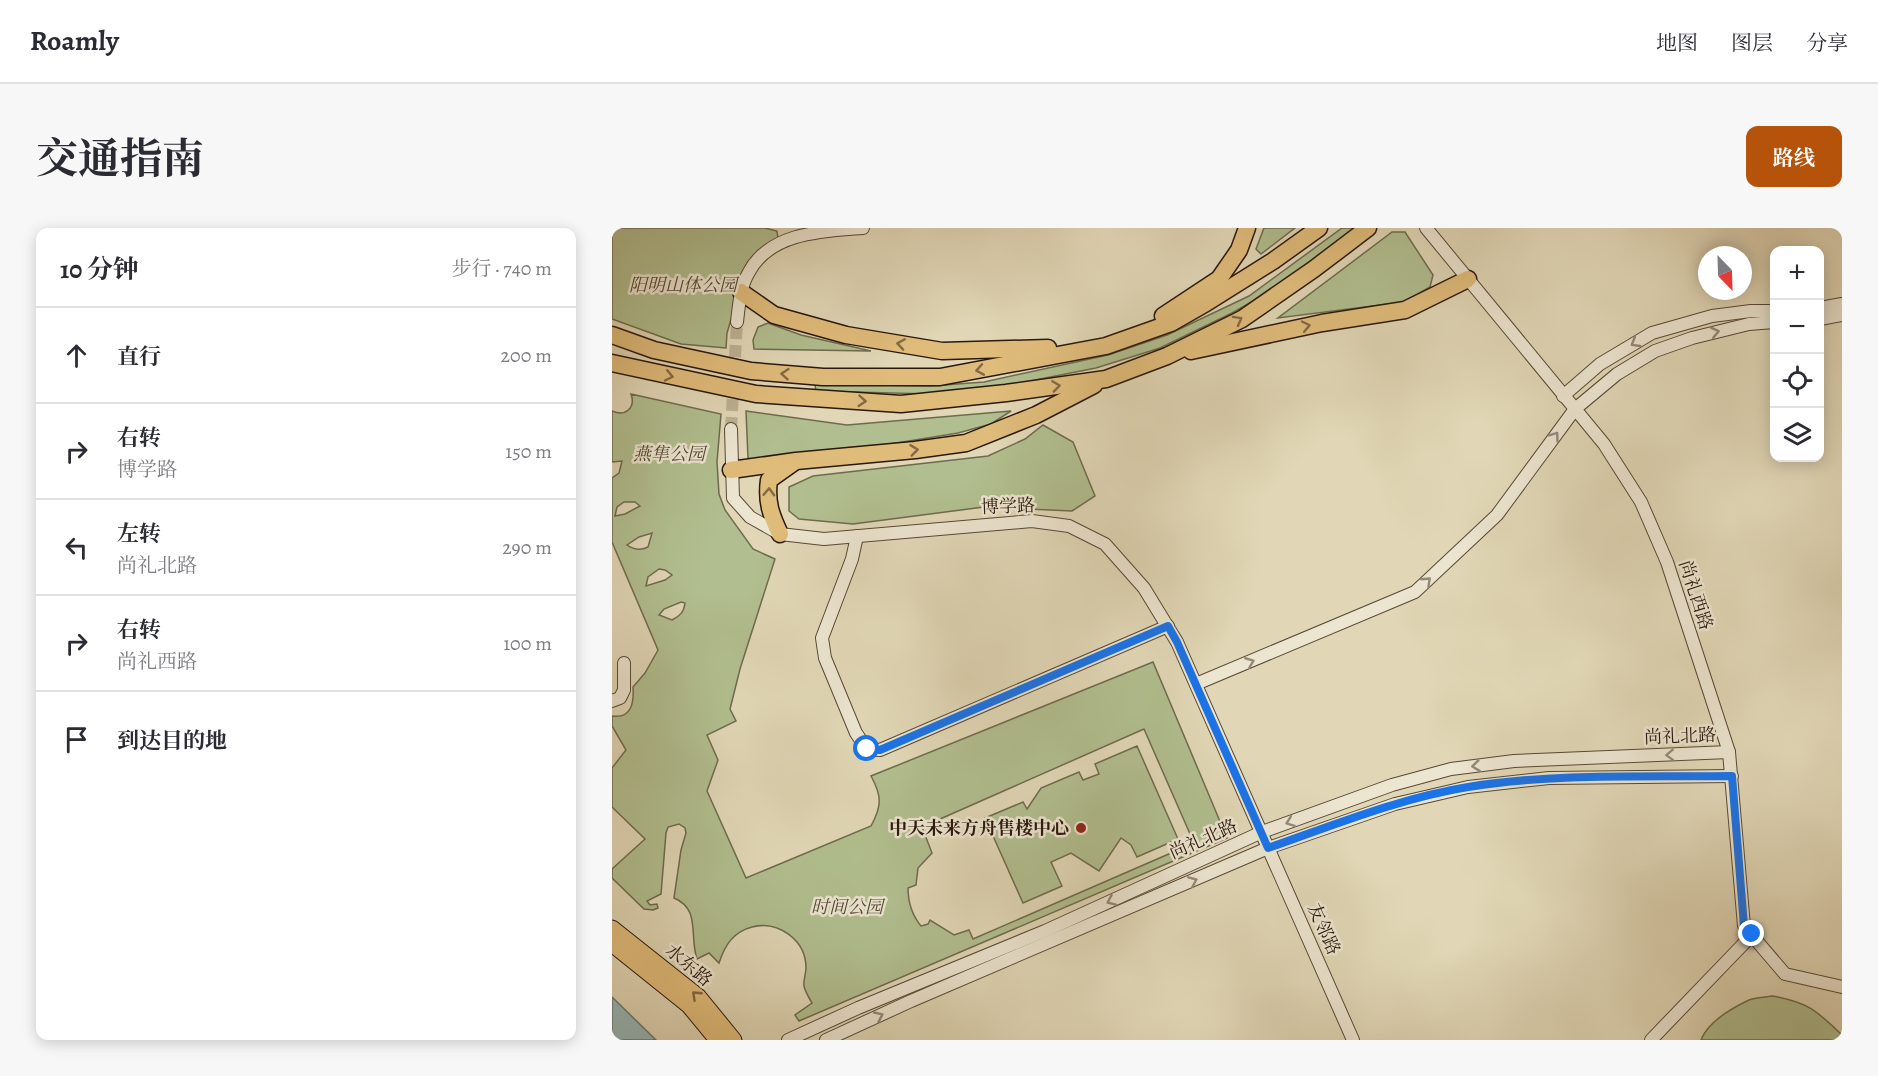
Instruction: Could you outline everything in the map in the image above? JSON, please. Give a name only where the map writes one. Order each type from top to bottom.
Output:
[{"type":"highway","points":[[1134,336],[1219,279],[1239,250],[1246,228]]},
{"type":"highway","points":[[612,335],[654,350],[751,371],[823,377],[940,377],[1106,346],[1171,323],[1273,261],[1319,228]]},
{"type":"highway","points":[[731,470],[796,461],[915,450],[966,442],[1036,415],[1106,379],[1167,356],[1242,319],[1368,228]]},
{"type":"highway","points":[[1167,356],[1322,323],[1405,310],[1468,279]]},
{"type":"highway","points":[[741,292],[774,315],[846,335],[942,351],[1106,346]]},
{"type":"highway","points":[[612,363],[756,394],[901,404],[1106,379]]},
{"type":"highway","points":[[780,534],[771,515],[767,497],[769,480],[796,461]]},
{"type":"main road","name":"水东路","points":[[612,928],[699,997],[734,1040]]},
{"type":"main road","name":"水东路","points":[[612,944],[689,1006],[717,1040]]},
{"type":"street","points":[[737,322],[741,292],[749,271],[764,253],[780,243],[817,232],[863,228]]},
{"type":"street","name":"尚礼西路","points":[[1426,228],[1605,444],[1641,502],[1667,562],[1729,752],[1744,926],[1785,974],[1842,987]]},
{"type":"street","points":[[1824,307],[1842,304]]},
{"type":"street","points":[[1563,396],[1600,364],[1652,333],[1712,316],[1770,310]]},
{"type":"street","points":[[1824,318],[1842,315]]},
{"type":"street","points":[[1196,684],[1415,592],[1497,515],[1575,409],[1617,374],[1655,351],[1692,338],[1749,324],[1770,322]]},
{"type":"street","name":"博学路","points":[[731,429],[733,498],[750,517],[780,534],[824,539],[1032,521],[1069,526],[1105,544],[1144,588],[1177,642],[1262,832]]},
{"type":"street","points":[[857,536],[852,559],[822,638],[825,658],[856,732],[867,749],[880,750],[1168,626]]},
{"type":"street","points":[[612,701],[620,698],[624,690],[624,663]]},
{"type":"street","name":"尚礼北路","points":[[788,1040],[858,1008],[1045,931],[1262,832],[1392,785],[1451,769],[1514,761],[1729,752]]},
{"type":"street","name":"尚礼北路","points":[[826,1040],[911,1001],[1268,848],[1395,804],[1468,787],[1549,778],[1732,776]]},
{"type":"street","name":"友邻路","points":[[1262,832],[1353,1040]]},
{"type":"street","points":[[1651,1040],[1752,934]]},
{"type":"green space","name":"阳明山体公园","points":[[612,228],[765,228],[777,231],[778,239],[747,266],[727,333],[726,348],[681,344],[612,319]]},
{"type":"green space","points":[[1264,228],[1295,228],[1261,254],[1256,249]]},
{"type":"green space","points":[[1342,228],[1357,228],[1283,284],[1232,313],[1160,348],[1096,368],[994,388],[930,394],[816,391],[815,385],[821,384],[931,386],[984,382],[1108,355],[1167,335],[1249,296]]},
{"type":"green space","points":[[1392,232],[1405,232],[1433,275],[1430,287],[1404,302],[1278,318]]},
{"type":"green space","points":[[768,323],[801,335],[871,351],[754,349],[753,340],[758,327]]},
{"type":"green space","points":[[631,394],[721,414],[717,462],[719,494],[725,510],[753,549],[775,559],[740,669],[730,709],[736,721],[707,735],[718,760],[707,791],[746,878],[871,826],[879,807],[879,795],[871,776],[1153,662],[1227,838],[799,1021],[795,1015],[812,1003],[804,986],[805,958],[796,941],[789,934],[771,927],[752,927],[740,932],[731,940],[719,963],[709,953],[697,959],[691,916],[688,909],[674,898],[685,828],[679,824],[668,827],[661,894],[647,901],[650,905],[657,904],[658,908],[644,909],[612,878],[612,869],[645,839],[612,807],[612,768],[626,750],[612,726],[612,716],[624,715],[628,712],[632,704],[633,687],[645,673],[658,650],[612,542],[612,478],[619,473],[622,461],[612,462],[612,411],[625,412],[631,407]],"holes":[[[624,502],[635,502],[640,506],[625,514],[615,516],[617,507]],[[652,533],[648,547],[637,549],[627,545],[639,537]],[[659,569],[672,575],[665,580],[646,586],[648,577]],[[681,602],[685,603],[681,613],[672,620],[659,615],[664,609]],[[1144,729],[1194,843],[973,939],[969,930],[954,935],[930,920],[928,924],[921,926],[915,918],[908,888],[916,885],[918,868],[932,853],[922,827]]]},
{"type":"green space","points":[[746,411],[847,425],[1011,411],[991,424],[958,433],[878,446],[752,460],[748,458]]},
{"type":"green space","points":[[1043,425],[1073,442],[1095,496],[1072,511],[984,507],[853,524],[799,519],[789,511],[789,487],[813,476],[988,456],[1025,439]]},
{"type":"green space","name":"中天未来方舟售楼中心","points":[[1137,746],[1178,839],[1137,857],[1131,845],[1121,838],[1099,871],[1071,853],[1051,862],[1062,886],[1023,903],[985,818],[1023,802],[1027,809],[1041,788],[1079,772],[1083,780],[1099,774],[1095,764]]},
{"type":"green space","points":[[1773,996],[1811,1009],[1842,1035],[1842,1040],[1701,1040],[1709,1027],[1728,1011],[1752,999]]},
{"type":"water","points":[[612,997],[656,1040],[612,1040]]},
{"type":"tunnel","points":[[731,429],[737,322]]},
{"type":"place","name":"中天未来方舟售楼中心","points":[[1081,828]]},
{"type":"route","points":[[867,749],[880,750],[1168,626],[1268,848],[1395,804],[1468,787],[1549,778],[1732,776],[1744,926],[1752,934]]},
{"type":"park label","name":"燕隼公园","points":[[669,454]]},
{"type":"park label","name":"时间公园","points":[[847,907]]}]
